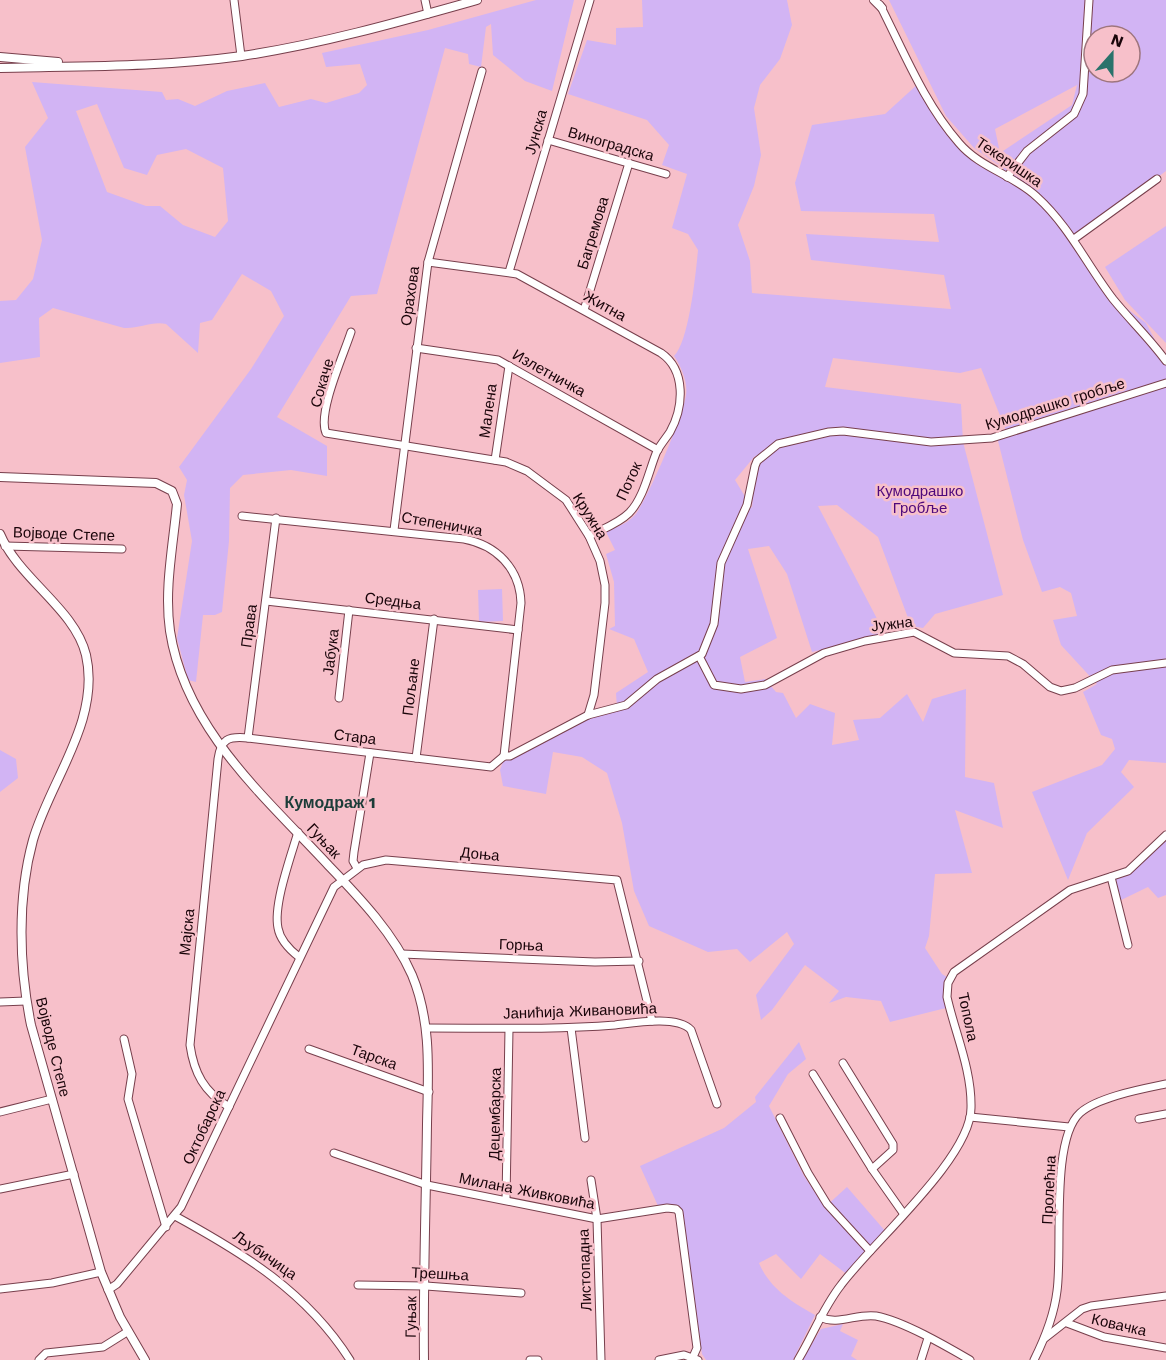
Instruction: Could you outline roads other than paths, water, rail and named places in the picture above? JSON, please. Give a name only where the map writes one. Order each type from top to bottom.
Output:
[{"type":"street","points":[[234,0],[241,56]]},
{"type":"street","points":[[425,0],[428,14]]},
{"type":"street","points":[[0,68],[98,65],[241,56],[319,42],[477,0]]},
{"type":"street","name":"Јунска","points":[[509,272],[590,0]]},
{"type":"street","points":[[1007,177],[1027,151],[1066,121],[1080,106],[1083,94],[1089,0]]},
{"type":"street","name":"Текеришка","points":[[878,3],[919,83],[959,144],[975,158],[1035,195],[1074,239],[1113,298],[1166,361]]},
{"type":"street","points":[[3,56],[98,65]]},
{"type":"street","name":"Орахова","points":[[394,530],[428,262],[483,71]]},
{"type":"street","name":"Виноградска","points":[[548,140],[666,174]]},
{"type":"street","name":"Багремова","points":[[584,310],[628,164]]},
{"type":"street","points":[[1074,239],[1156,179]]},
{"type":"street","name":"Житна","points":[[428,262],[509,272],[584,310],[672,362],[680,384],[680,404],[673,425],[658,450]]},
{"type":"street","name":"Сокаче","points":[[351,333],[327,403],[325,431],[331,436],[404,447]]},
{"type":"street","name":"Излетничка","points":[[417,348],[484,356],[509,366],[658,450]]},
{"type":"street","name":"Малена","points":[[495,460],[509,366]]},
{"type":"street","name":"Кумодрашко гробље","points":[[699,657],[710,639],[721,563],[747,505],[757,461],[778,444],[843,431],[931,442],[992,438],[1166,383]]},
{"type":"street","name":"Кружна","points":[[404,447],[495,460],[527,471],[558,493],[571,507],[589,536],[599,559],[605,585],[594,695],[588,715]]},
{"type":"street","name":"Поток","points":[[589,536],[616,522],[634,508],[658,450]]},
{"type":"street","name":"Гуњак","points":[[0,477],[156,483],[172,491],[177,504],[169,587],[170,631],[180,670],[190,696],[220,745],[342,879],[402,954],[420,998],[426,1028],[429,1092],[424,1360]]},
{"type":"street","name":"Степеничка","points":[[242,516],[394,530],[471,540],[493,550],[507,563],[519,587],[520,603],[504,756]]},
{"type":"street","name":"Права","points":[[248,738],[276,518]]},
{"type":"street","name":"Војводе Степе","points":[[0,534],[5,546],[28,578],[77,633],[85,651],[88,672],[81,723],[40,820],[28,865],[23,927],[26,1000],[102,1272],[127,1332],[143,1360]]},
{"type":"street","name":"Војводе Степе","points":[[5,546],[122,549]]},
{"type":"street","name":"Средња","points":[[266,601],[518,630]]},
{"type":"street","name":"Јабука","points":[[339,698],[349,610]]},
{"type":"street","name":"Пољане","points":[[416,758],[434,619]]},
{"type":"street","name":"Јужна","points":[[699,657],[714,685],[741,689],[765,685],[824,653],[865,641],[914,632],[944,649],[962,655],[1008,656],[1023,664],[1050,687],[1061,691],[1075,688],[1112,670],[1166,663]]},
{"type":"street","points":[[504,756],[510,756],[588,715],[626,705],[657,679],[699,657]]},
{"type":"street","name":"Стара","points":[[220,745],[229,737],[248,738],[488,768],[504,756]]},
{"type":"street","name":"Мајска","points":[[220,745],[190,1045],[198,1077],[216,1099],[229,1107]]},
{"type":"street","name":"Гуњак","points":[[357,868],[353,859],[370,753]]},
{"type":"street","points":[[297,832],[283,883],[277,922],[279,934],[285,944],[299,957]]},
{"type":"street","name":"Топола","points":[[798,1360],[820,1317],[842,1283],[959,1147],[970,1117],[969,1081],[947,997],[950,978],[974,956],[1060,896],[1078,887],[1128,871],[1166,835]]},
{"type":"street","name":"Доња","points":[[342,879],[369,862],[386,860],[613,879],[619,882],[639,961]]},
{"type":"street","points":[[1111,877],[1128,945]]},
{"type":"street","name":"Октобарска","points":[[108,1290],[117,1284],[175,1216],[299,957],[334,887],[342,879]]},
{"type":"street","name":"Горња","points":[[402,954],[596,962],[639,961]]},
{"type":"street","points":[[639,961],[652,1021]]},
{"type":"street","points":[[0,1002],[26,1000]]},
{"type":"street","name":"Јанићија Живановића","points":[[426,1028],[571,1028],[666,1021],[689,1028],[717,1104]]},
{"type":"street","points":[[571,1028],[585,1138]]},
{"type":"street","name":"Децембарска","points":[[506,1200],[510,1029]]},
{"type":"street","points":[[124,1039],[132,1074],[128,1099],[166,1227]]},
{"type":"street","name":"Тарска","points":[[309,1050],[429,1092]]},
{"type":"street","points":[[843,1063],[893,1144],[893,1150],[872,1169]]},
{"type":"street","points":[[813,1074],[872,1169],[903,1213]]},
{"type":"street","points":[[970,1117],[1069,1127],[1078,1115],[1099,1103],[1166,1084]]},
{"type":"street","points":[[0,1112],[52,1099]]},
{"type":"street","points":[[1139,1119],[1166,1114]]},
{"type":"street","points":[[780,1118],[808,1173],[827,1204],[870,1251]]},
{"type":"street","name":"Пролећна","points":[[1034,1360],[1053,1314],[1059,1273],[1062,1169],[1069,1127]]},
{"type":"street","name":"Милана Живковића","points":[[334,1153],[427,1185],[597,1219],[667,1208],[679,1212],[697,1348],[695,1358]]},
{"type":"street","points":[[0,1189],[74,1174]]},
{"type":"street","name":"Листопадна","points":[[591,1180],[597,1219],[601,1360]]},
{"type":"street","name":"Љубичица","points":[[175,1216],[238,1250],[279,1280],[301,1300],[350,1360]]},
{"type":"street","points":[[0,1289],[52,1283],[102,1272]]},
{"type":"street","name":"Трешња","points":[[358,1285],[426,1286],[521,1293]]},
{"type":"street","points":[[1045,1338],[1082,1310],[1091,1306],[1166,1296]]},
{"type":"street","points":[[820,1317],[831,1321],[873,1316],[928,1338],[970,1360]]},
{"type":"street","name":"Ковачка","points":[[1067,1323],[1104,1337],[1166,1348]]},
{"type":"street","points":[[39,1360],[46,1353],[108,1346],[127,1332]]},
{"type":"street","points":[[921,1360],[928,1338]]},
{"type":"street","points":[[659,1360],[676,1356],[695,1358]]},
{"type":"street","points":[[530,1360],[537,1360]]},
{"type":"district","name":"Кумодраж 1","points":[[330,802]]},
{"type":"park label","name":"Кумодрашко Гробље","points":[[920,500]]}]
